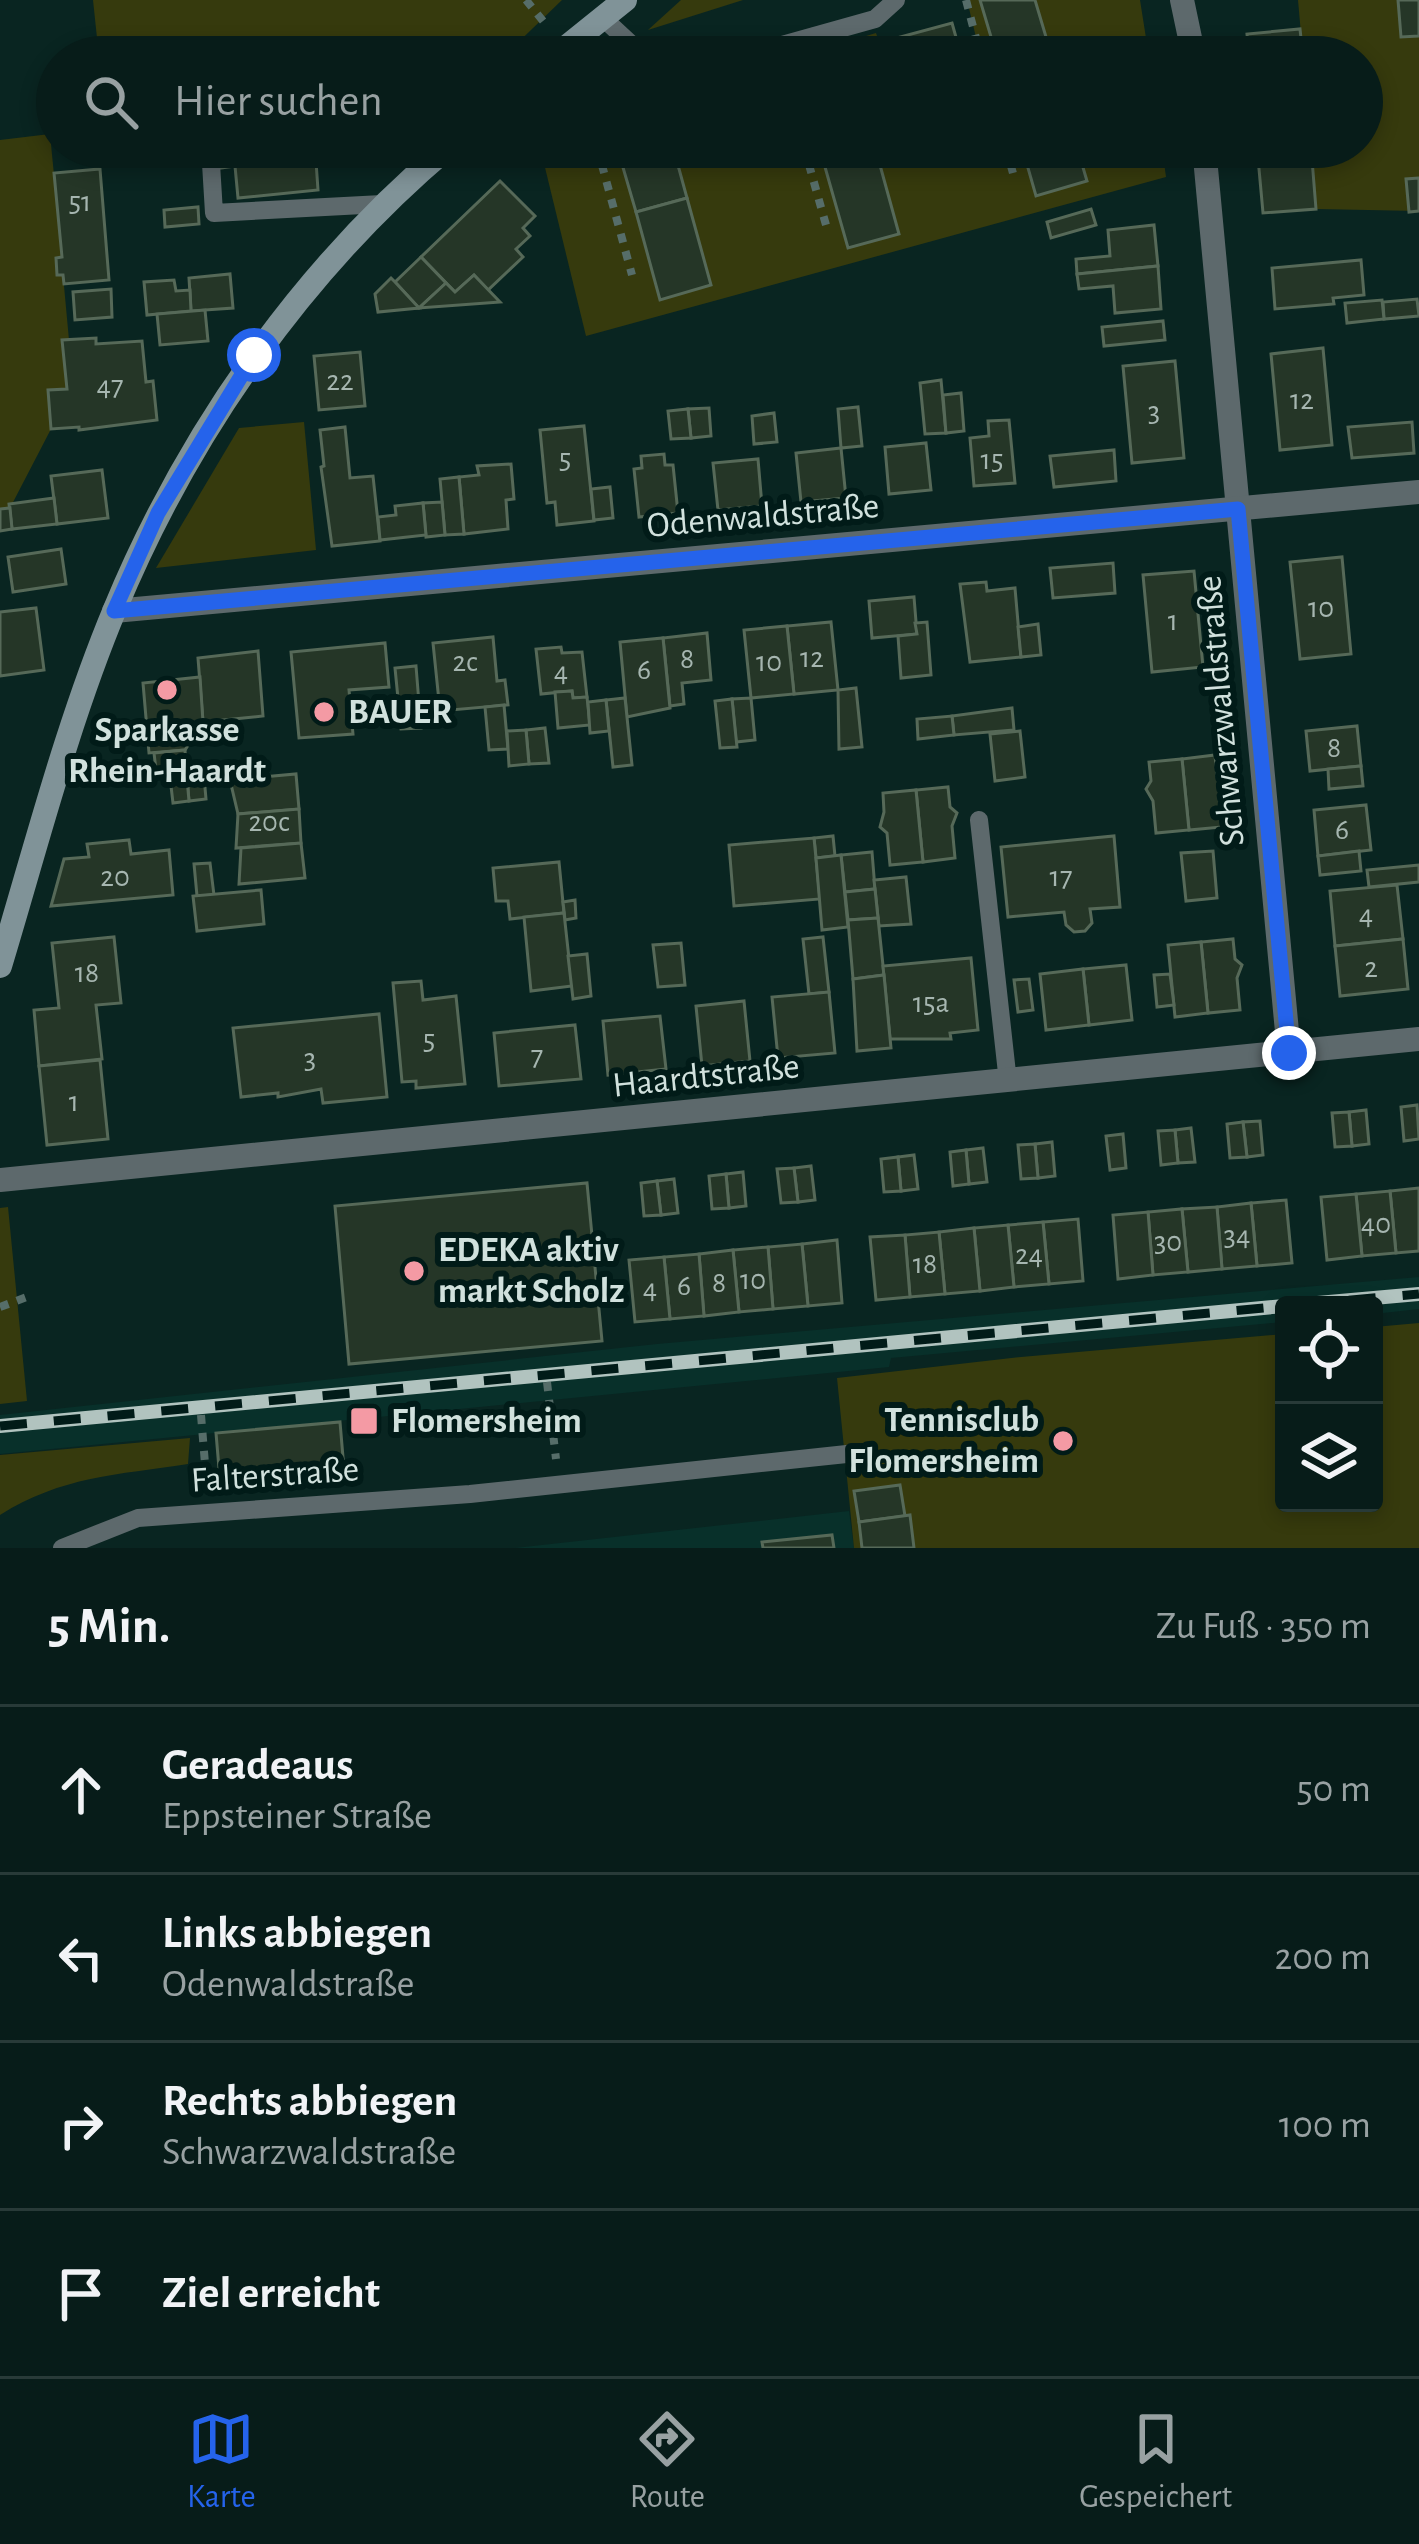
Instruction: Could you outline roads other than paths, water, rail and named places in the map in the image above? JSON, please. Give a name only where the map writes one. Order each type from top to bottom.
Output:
[{"type":"main road","points":[[580,36],[625,0]]},
{"type":"main road","points":[[0,966],[74,722],[114,611],[158,513],[254,355],[382,204],[420,168]]},
{"type":"street","points":[[1182,0],[1190,36]]},
{"type":"street","name":"Schwarzwaldstraße","points":[[1206,168],[1289,1053]]},
{"type":"street","name":"Odenwaldstraße","points":[[114,611],[1419,492]]},
{"type":"street","name":"Haardtstraße","points":[[0,1180],[1419,1040]]},
{"type":"lane","points":[[814,36],[875,19],[896,0]]},
{"type":"lane","points":[[603,18],[622,36]]},
{"type":"lane","points":[[211,168],[214,213],[382,204]]},
{"type":"lane","points":[[979,820],[1008,1082]]},
{"type":"lane","name":"Falterstraße","points":[[62,1548],[138,1518],[559,1485],[856,1453]]},
{"type":"railway","points":[[1383,1297],[1419,1294]]},
{"type":"railway","points":[[0,1426],[1275,1307]]},
{"type":"place","name":"Sparkasse Rhein-Haardt","points":[[167,690]]},
{"type":"place","name":"BAUER","points":[[324,712]]},
{"type":"place","name":"EDEKA aktiv markt Scholz","points":[[414,1271]]},
{"type":"place","name":"Flomersheim","points":[[364,1421]]},
{"type":"place","name":"Tennisclub Flomersheim","points":[[1063,1441]]}]
